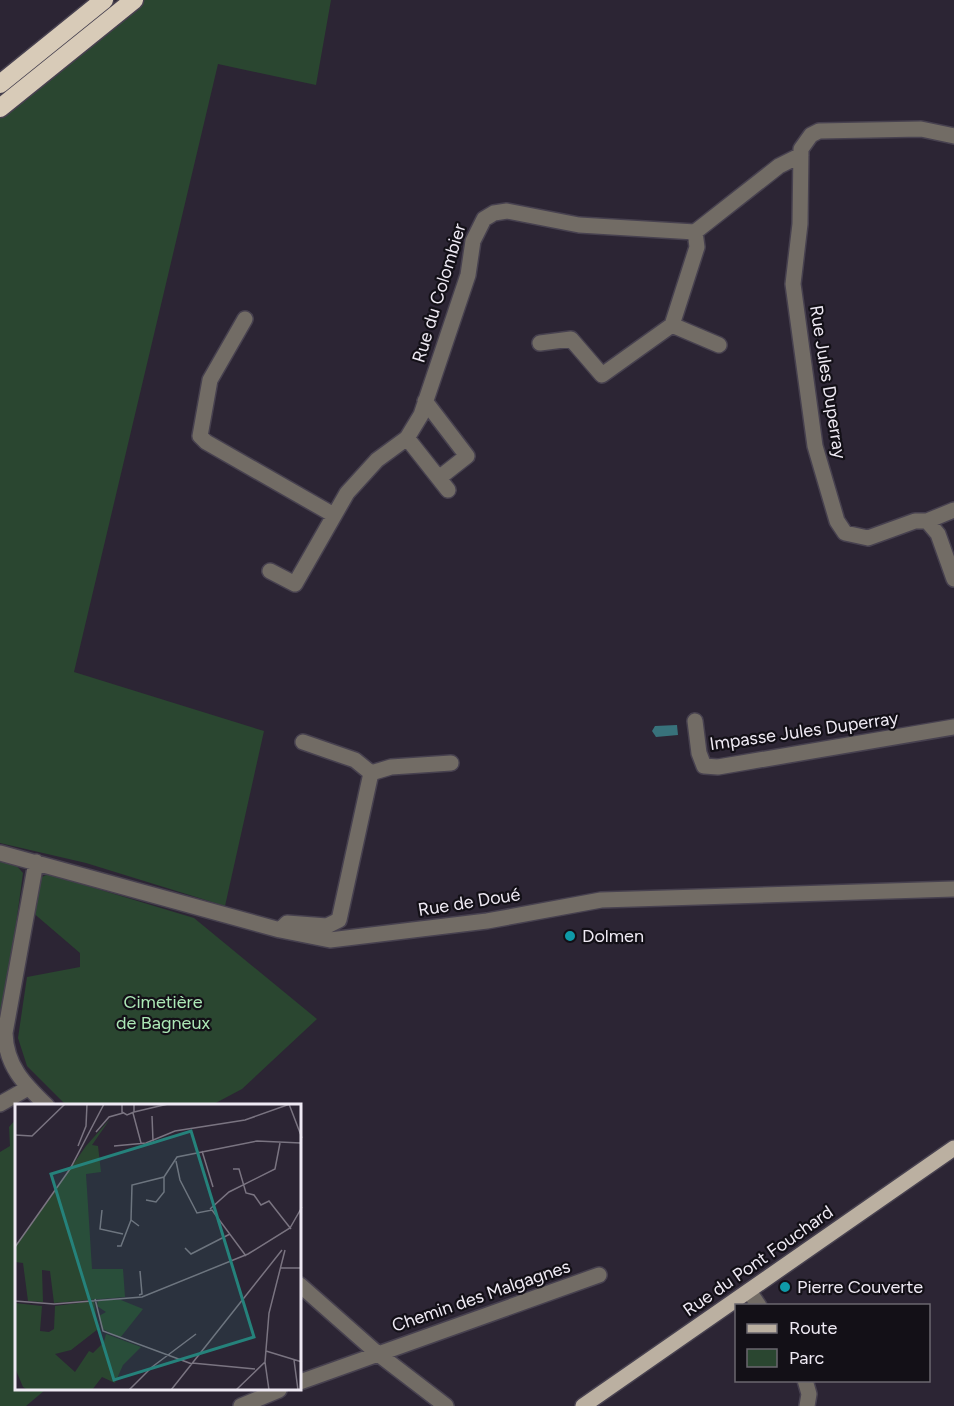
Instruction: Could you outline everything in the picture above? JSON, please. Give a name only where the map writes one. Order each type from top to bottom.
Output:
[{"type":"highway","points":[[0,84],[104,0]]},
{"type":"highway","points":[[0,108],[134,0]]},
{"type":"main road","name":"Rue du Pont Fouchard","points":[[583,1406],[954,1148]]},
{"type":"street","points":[[540,343],[571,339],[602,375],[672,325],[697,247],[695,232],[779,166],[801,155],[805,141],[819,131],[921,129],[954,136]]},
{"type":"street","name":"Rue Jules Duperray","points":[[801,155],[800,224],[793,284],[815,446],[837,521],[845,532],[859,537],[868,537],[915,521],[927,521],[954,510]]},
{"type":"street","name":"Rue du Colombier","points":[[407,438],[415,428],[468,275],[477,229],[494,213],[522,212],[579,225],[695,232]]},
{"type":"street","points":[[244,319],[210,380],[200,436],[206,442],[332,514]]},
{"type":"street","points":[[672,325],[719,345]]},
{"type":"street","points":[[270,571],[295,584],[332,514],[360,476],[407,438],[443,484],[467,456],[425,401]]},
{"type":"street","points":[[927,521],[938,534],[954,579]]},
{"type":"street","name":"Impasse Jules Duperray","points":[[695,721],[699,753],[704,766],[718,767],[954,727]]},
{"type":"street","points":[[303,742],[355,760],[371,773]]},
{"type":"street","points":[[371,773],[391,767],[451,763]]},
{"type":"street","points":[[280,930],[287,923],[327,926],[339,920],[371,773]]},
{"type":"street","name":"Rue de Doué","points":[[0,853],[311,938],[350,939],[486,921],[601,900],[954,889]]},
{"type":"street","points":[[36,862],[5,1033],[8,1057],[28,1088],[45,1104]]},
{"type":"street","points":[[0,1104],[28,1088]]},
{"type":"street","name":"Chemin des Malgagnes","points":[[302,1381],[599,1275]]},
{"type":"street","points":[[302,1287],[377,1353],[446,1406]]},
{"type":"street","points":[[749,1291],[758,1304]]},
{"type":"street","points":[[806,1382],[809,1394],[807,1406]]},
{"type":"street","points":[[241,1406],[275,1391]]},
{"type":"green space","points":[[126,0],[331,0],[316,85],[218,64],[74,672],[264,731],[225,906],[86,863],[0,843],[0,96]]},
{"type":"green space","points":[[0,859],[15,864],[23,873],[0,1042]]},
{"type":"green space","name":"Cimetière de Bagneux","points":[[48,874],[194,918],[317,1019],[242,1089],[214,1104],[65,1104],[27,1066],[18,1038],[27,977],[80,967],[80,953],[31,911],[40,878]]},
{"type":"green space","points":[[15,1120],[15,1391],[44,1391],[26,1406],[0,1406],[0,1152],[10,1146],[9,1127]]},
{"type":"water","points":[[677,725],[678,735],[656,737],[652,731],[655,726]]},
{"type":"place","name":"Dolmen","points":[[570,936]]},
{"type":"place","name":"Pierre Couverte","points":[[785,1287]]}]
